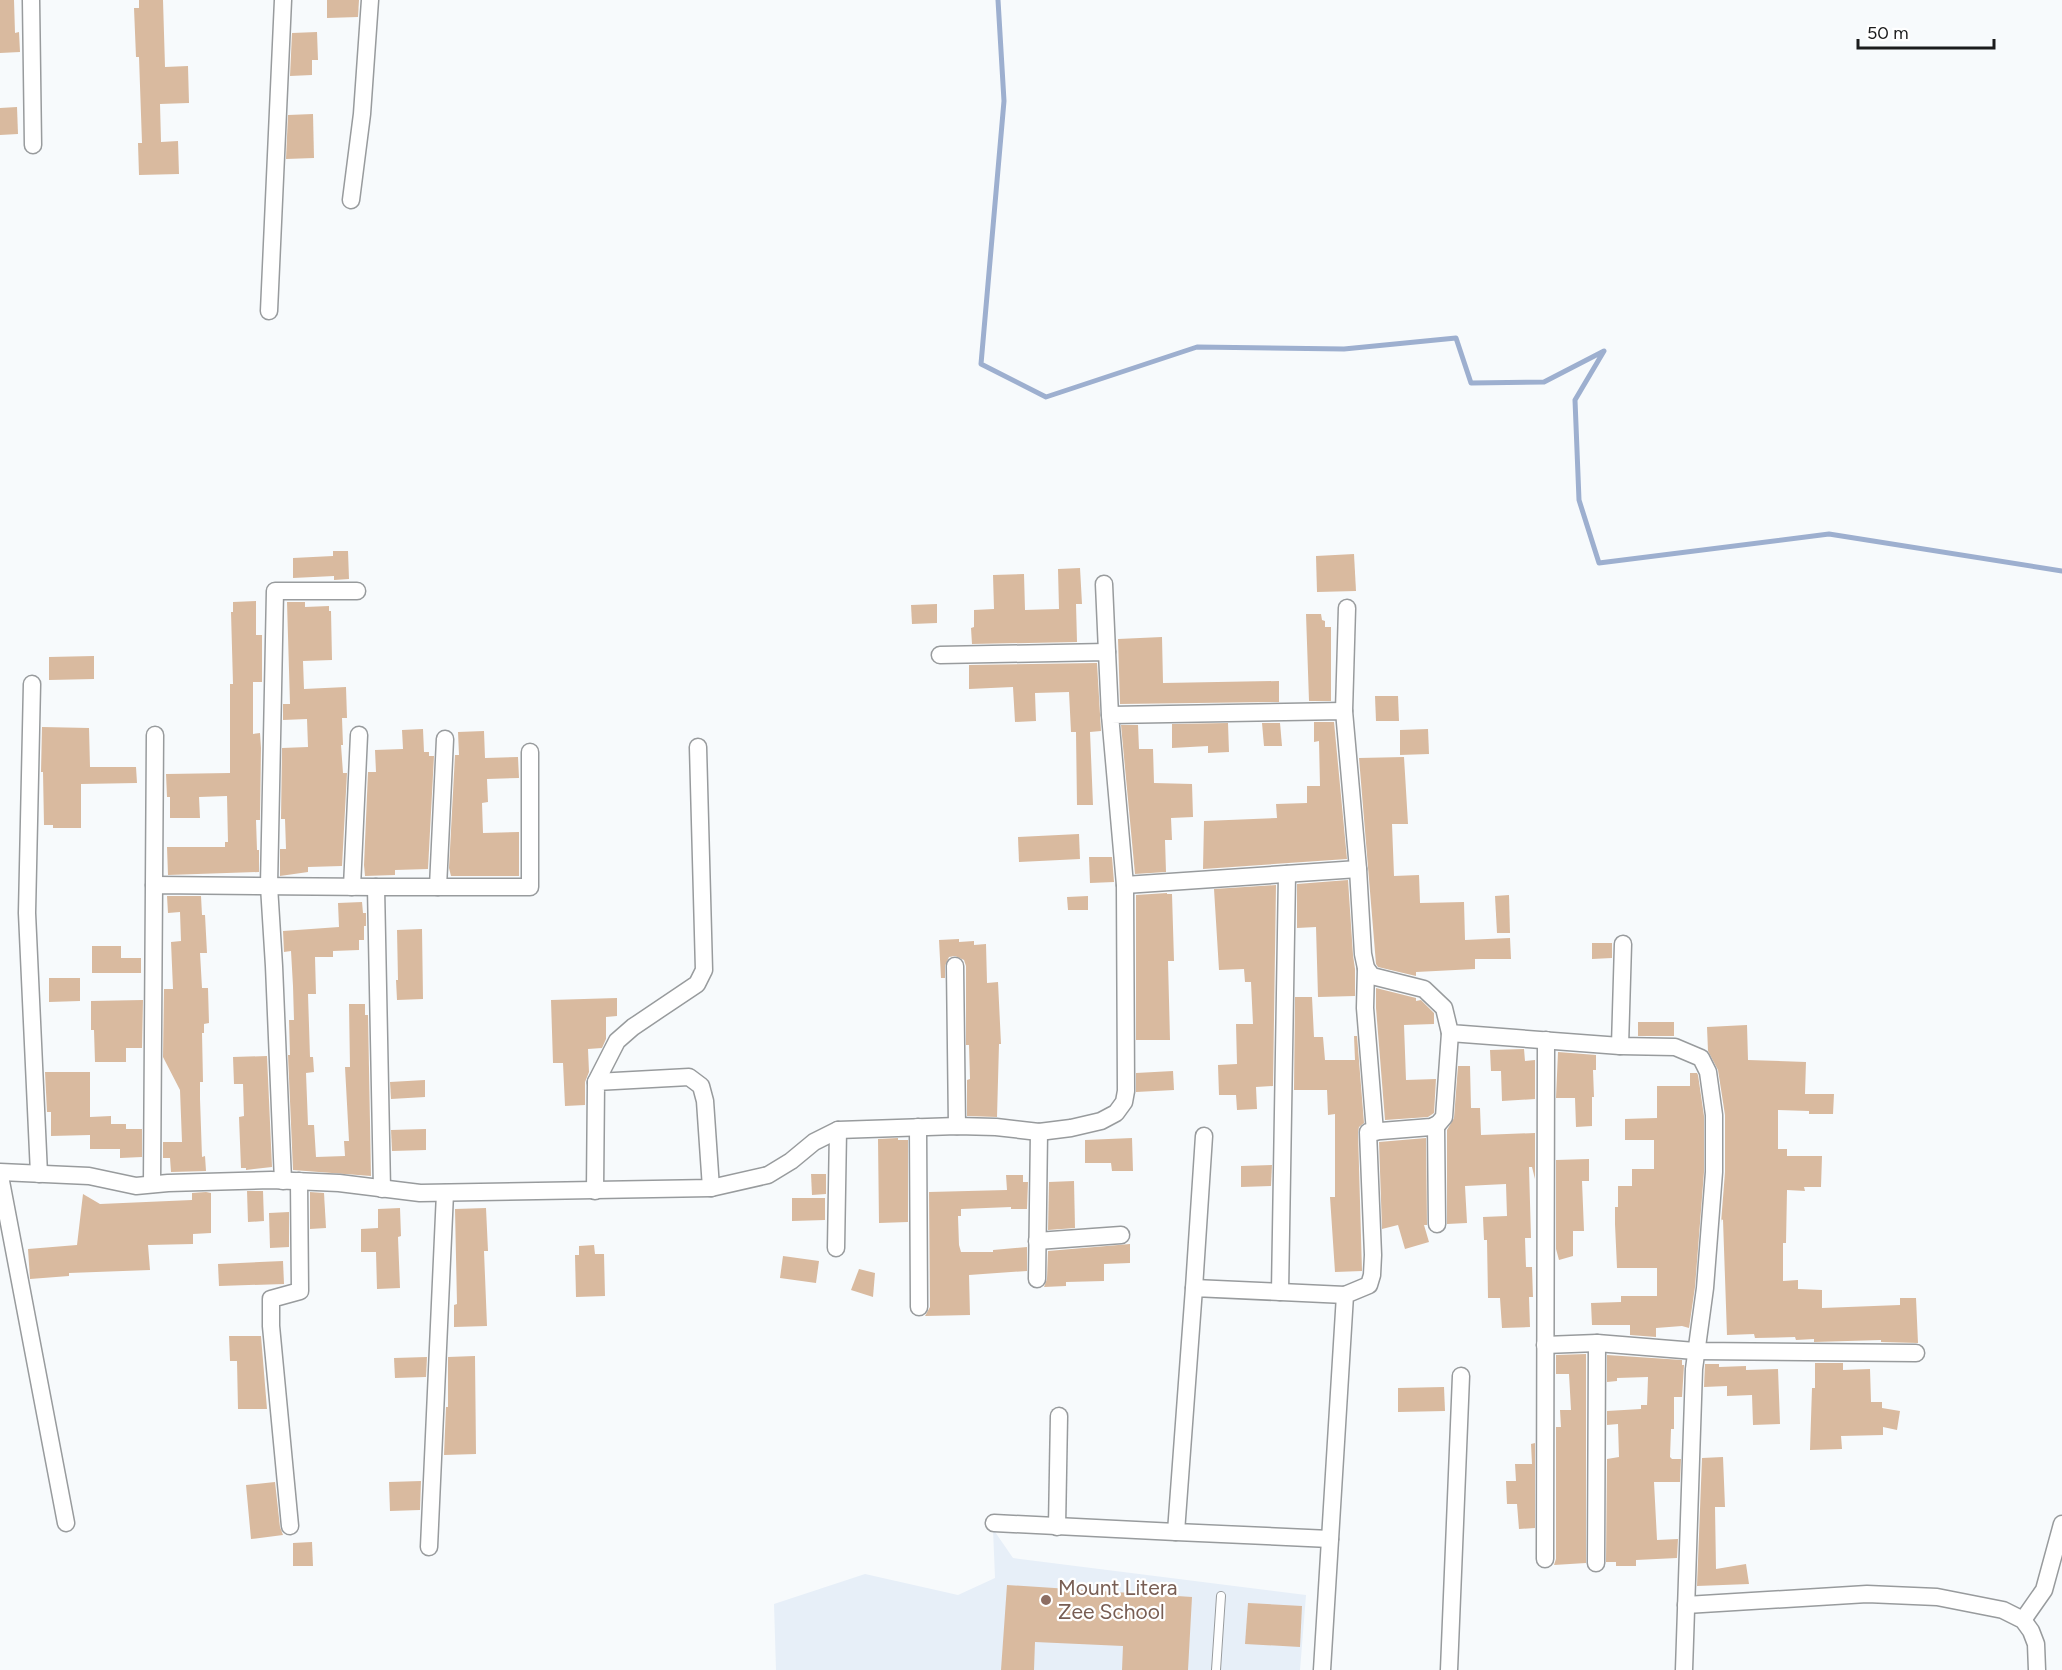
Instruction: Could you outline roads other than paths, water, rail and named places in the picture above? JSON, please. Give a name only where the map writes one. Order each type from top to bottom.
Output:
[{"type":"street","points":[[31,0],[33,145]]},
{"type":"street","points":[[269,311],[283,0]]},
{"type":"street","points":[[351,200],[362,114],[370,0]]},
{"type":"street","points":[[66,1522],[0,1174],[89,1176],[136,1186],[291,1181],[339,1183],[420,1193],[711,1188],[768,1175],[791,1161],[814,1142],[838,1130],[957,1126],[1040,1131],[1071,1128],[1101,1121],[1116,1113],[1124,1102],[1126,1091],[1125,885],[1110,715],[1104,584]]},
{"type":"street","points":[[290,1526],[271,1326],[271,1299],[300,1291],[269,886],[275,591],[357,591]]},
{"type":"street","points":[[1347,609],[1344,711],[1366,968],[1365,1008],[1375,1132]]},
{"type":"street","points":[[940,655],[1107,652]]},
{"type":"street","points":[[33,684],[27,913],[39,1174]]},
{"type":"street","points":[[1110,715],[1344,711]]},
{"type":"street","points":[[152,1184],[155,735]]},
{"type":"street","points":[[352,887],[359,735]]},
{"type":"street","points":[[438,887],[446,739]]},
{"type":"street","points":[[595,1191],[596,1082],[617,1041],[633,1027],[697,984],[704,970],[698,747]]},
{"type":"street","points":[[154,885],[530,887],[530,752]]},
{"type":"street","points":[[1125,885],[1358,869]]},
{"type":"street","points":[[1280,1292],[1287,874]]},
{"type":"street","points":[[376,887],[382,1189]]},
{"type":"street","points":[[1620,1046],[1623,944]]},
{"type":"street","points":[[955,966],[957,1126]]},
{"type":"street","points":[[1194,1288],[1345,1295],[1369,1285],[1373,1254],[1368,1132],[1436,1125],[1444,1117],[1450,1033],[1444,1008],[1424,989],[1372,976],[1366,968]]},
{"type":"street","points":[[1450,1033],[1620,1046],[1676,1047],[1701,1058],[1708,1072],[1714,1115],[1714,1172],[1705,1288],[1695,1351],[1684,1670]]},
{"type":"street","points":[[1545,1559],[1546,1040]]},
{"type":"street","points":[[596,1082],[689,1077],[701,1086],[705,1101],[711,1188]]},
{"type":"street","points":[[1436,1125],[1437,1224]]},
{"type":"street","points":[[918,1127],[919,1307]]},
{"type":"street","points":[[836,1248],[838,1130]]},
{"type":"street","points":[[1037,1279],[1040,1131]]},
{"type":"street","points":[[1176,1532],[1204,1136]]},
{"type":"street","points":[[429,1547],[445,1193]]},
{"type":"street","points":[[1037,1241],[1121,1235]]},
{"type":"street","points":[[1322,1670],[1345,1295]]},
{"type":"street","points":[[1545,1345],[1597,1343],[1695,1351],[1916,1353]]},
{"type":"street","points":[[1596,1563],[1597,1343]]},
{"type":"street","points":[[1449,1670],[1461,1376]]},
{"type":"street","points":[[1057,1527],[1059,1416]]},
{"type":"street","points":[[994,1523],[1330,1539]]},
{"type":"street","points":[[2023,1620],[2044,1590],[2062,1524]]},
{"type":"street","points":[[1686,1605],[1867,1594],[1937,1597],[2003,1610],[2023,1620],[2036,1644],[2037,1670]]},
{"type":"lane","points":[[1216,1670],[1221,1596]]},
{"type":"waterway","points":[[998,0],[1004,101],[981,364],[1046,397],[1197,347],[1344,349],[1456,338],[1471,383],[1544,382],[1604,351],[1575,400],[1579,500],[1599,563],[1829,534],[2062,571]]},
{"type":"place","name":"Mount Litera Zee School","points":[[1046,1600]]}]
